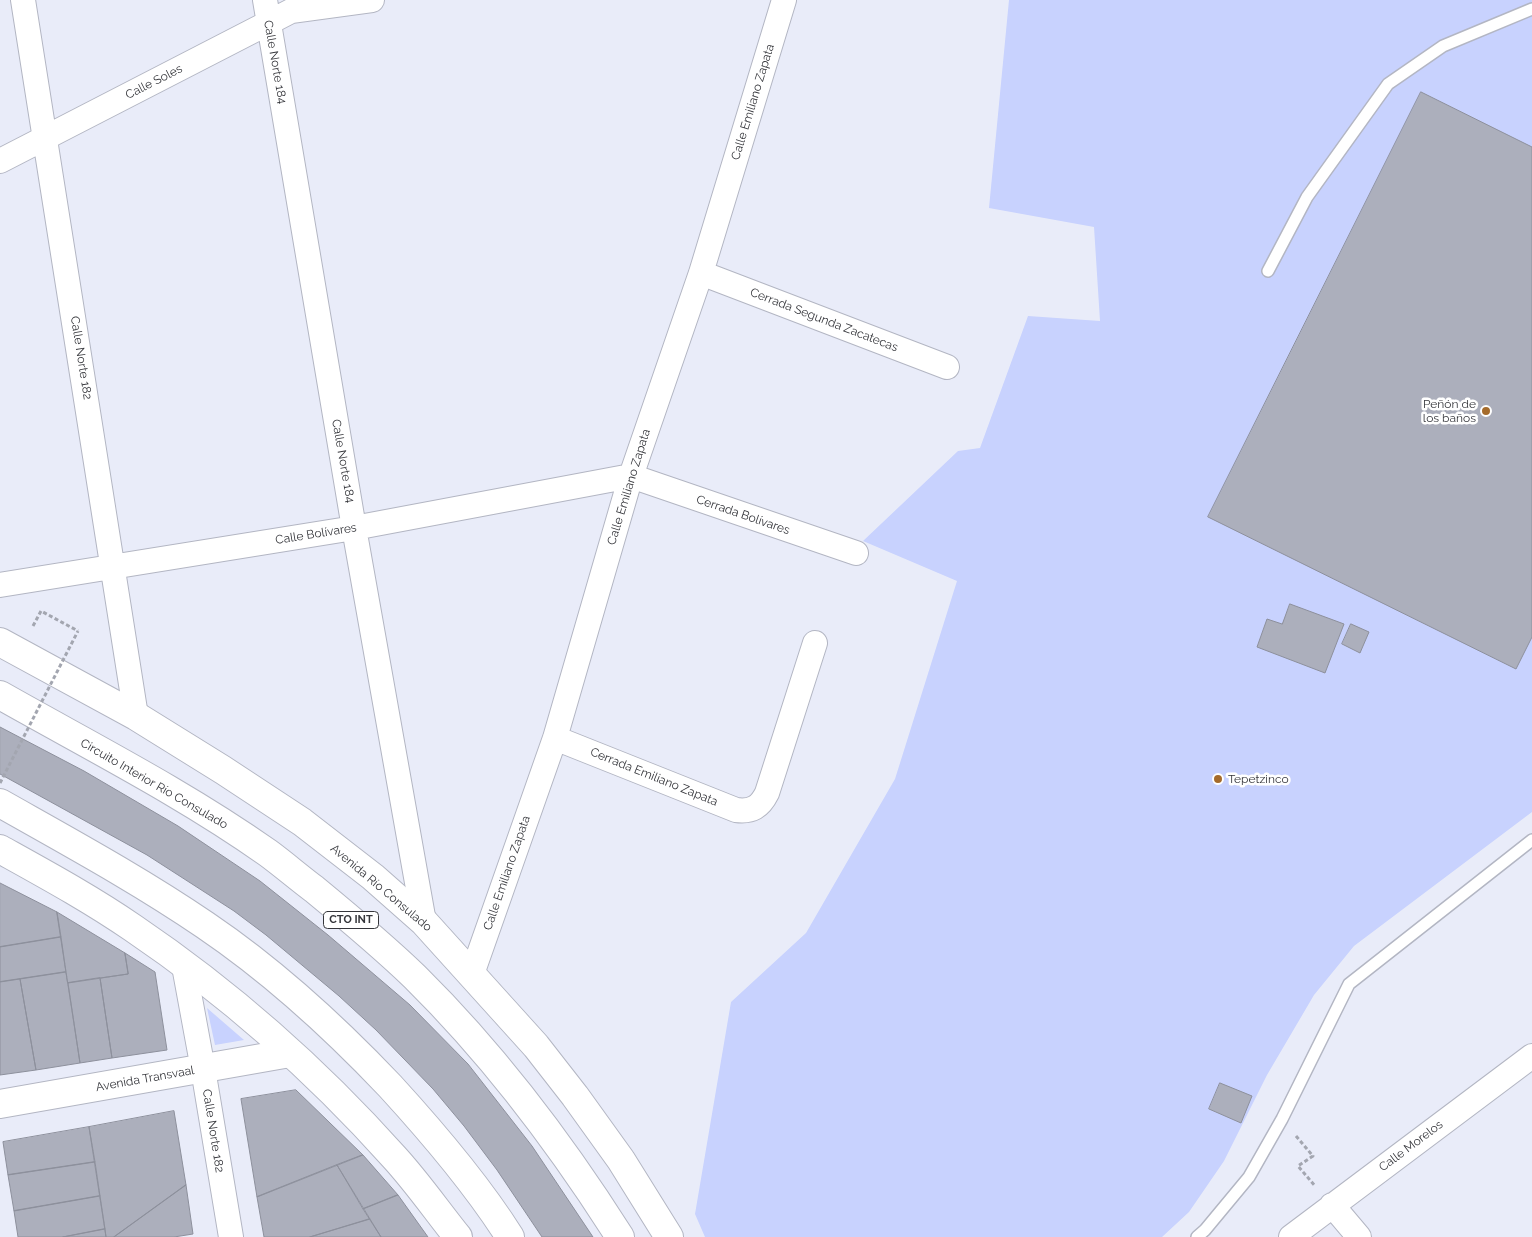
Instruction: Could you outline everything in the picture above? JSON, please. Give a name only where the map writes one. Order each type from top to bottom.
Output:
[{"type":"main road","name":"Avenida Río Consulado","points":[[0,642],[136,716],[302,822],[373,877],[424,922],[536,1046],[575,1096],[621,1160],[669,1237]]},
{"type":"main road","name":"Circuito Interior Río Consulado","points":[[0,695],[193,804],[268,853],[343,913],[415,977],[472,1037],[529,1105],[583,1179],[620,1237]]},
{"type":"main road","points":[[0,803],[82,849],[204,924],[251,958],[308,1006],[356,1050],[411,1110],[452,1157],[510,1237]]},
{"type":"main road","points":[[0,849],[92,902],[134,929],[228,998],[340,1100],[395,1158],[458,1237]]},
{"type":"main road","name":"Avenida Transvaal","points":[[0,1104],[290,1053]]},
{"type":"street","name":"Calle Norte 182","points":[[24,0],[136,716]]},
{"type":"street","name":"Calle Norte 184","points":[[265,0],[354,528],[424,922]]},
{"type":"street","name":"Calle Soles","points":[[0,161],[268,23],[299,5],[372,0]]},
{"type":"street","name":"Calle Emiliano Zapata","points":[[472,974],[555,738],[631,476],[701,273],[784,0]]},
{"type":"street","name":"Cerrada Segunda Zacatecas","points":[[701,273],[947,367]]},
{"type":"street","name":"Calle Bolívares","points":[[0,585],[354,528],[631,476]]},
{"type":"street","name":"Cerrada Bolívares","points":[[631,476],[856,553]]},
{"type":"street","name":"Cerrada Emiliano Zapata","points":[[555,738],[736,810],[754,809],[762,802],[767,793],[816,643]]},
{"type":"street","name":"Calle Norte 182","points":[[184,966],[231,1237]]},
{"type":"street","name":"Calle Morelos","points":[[1291,1237],[1532,1056]]},
{"type":"street","points":[[1332,1205],[1359,1237]]},
{"type":"lane","points":[[1268,271],[1307,197],[1388,84],[1443,46],[1532,9]]},
{"type":"lane","points":[[1197,1237],[1249,1177],[1282,1119],[1349,984],[1532,840]]},
{"type":"path","points":[[0,783],[78,631],[40,611]]},
{"type":"path","points":[[1282,1119],[1313,1156],[1298,1166],[1332,1205]]},
{"type":"shaded area","points":[[1009,0],[1532,0],[1532,812],[1354,946],[1314,995],[1267,1075],[1224,1161],[1189,1212],[1162,1237],[705,1237],[695,1214],[731,1002],[806,933],[895,779],[957,581],[863,541],[958,451],[980,448],[1028,316],[1100,321],[1094,227],[989,208]]},
{"type":"shaded area","points":[[207,1008],[244,1040],[215,1045]]},
{"type":"building","points":[[1421,92],[1532,147],[1532,637],[1516,669],[1208,517]]},
{"type":"building","points":[[1290,604],[1344,624],[1325,673],[1257,647],[1267,619],[1282,624]]},
{"type":"building","points":[[1351,624],[1369,632],[1360,653],[1342,644]]},
{"type":"building","points":[[0,727],[84,771],[178,826],[260,881],[328,935],[410,1005],[468,1064],[532,1146],[593,1237],[542,1237],[497,1170],[433,1089],[376,1030],[339,996],[266,935],[234,911],[147,855],[0,774]]},
{"type":"building","points":[[0,883],[57,912],[61,937],[0,947]]},
{"type":"building","points":[[57,912],[125,953],[128,974],[68,983]]},
{"type":"building","points":[[61,937],[66,972],[0,982],[0,947]]},
{"type":"building","points":[[125,953],[155,972],[167,1050],[112,1058],[100,978],[128,974]]},
{"type":"building","points":[[66,972],[80,1063],[36,1070],[20,979]]},
{"type":"building","points":[[100,978],[112,1058],[80,1063],[68,983]]},
{"type":"building","points":[[20,979],[36,1070],[0,1075],[0,982]]},
{"type":"building","points":[[1220,1083],[1252,1096],[1241,1123],[1209,1109]]},
{"type":"building","points":[[296,1090],[363,1155],[257,1197],[241,1099]]},
{"type":"building","points":[[174,1111],[186,1185],[114,1237],[106,1237],[89,1127]]},
{"type":"building","points":[[89,1127],[95,1162],[8,1175],[3,1142]]},
{"type":"building","points":[[363,1155],[398,1195],[363,1209],[337,1165]]},
{"type":"building","points":[[95,1162],[100,1196],[14,1211],[8,1175]]},
{"type":"building","points":[[337,1165],[370,1219],[310,1237],[264,1237],[257,1197]]},
{"type":"building","points":[[186,1185],[193,1234],[174,1237],[114,1237]]},
{"type":"building","points":[[398,1195],[428,1237],[381,1237],[363,1209]]},
{"type":"building","points":[[100,1196],[105,1229],[63,1237],[18,1237],[14,1211]]},
{"type":"building","points":[[370,1219],[381,1237],[310,1237]]},
{"type":"building","points":[[105,1229],[106,1237],[63,1237]]},
{"type":"place","name":"Peñón de los baños","points":[[1486,411]]},
{"type":"place","name":"Tepetzinco","points":[[1218,779]]}]
